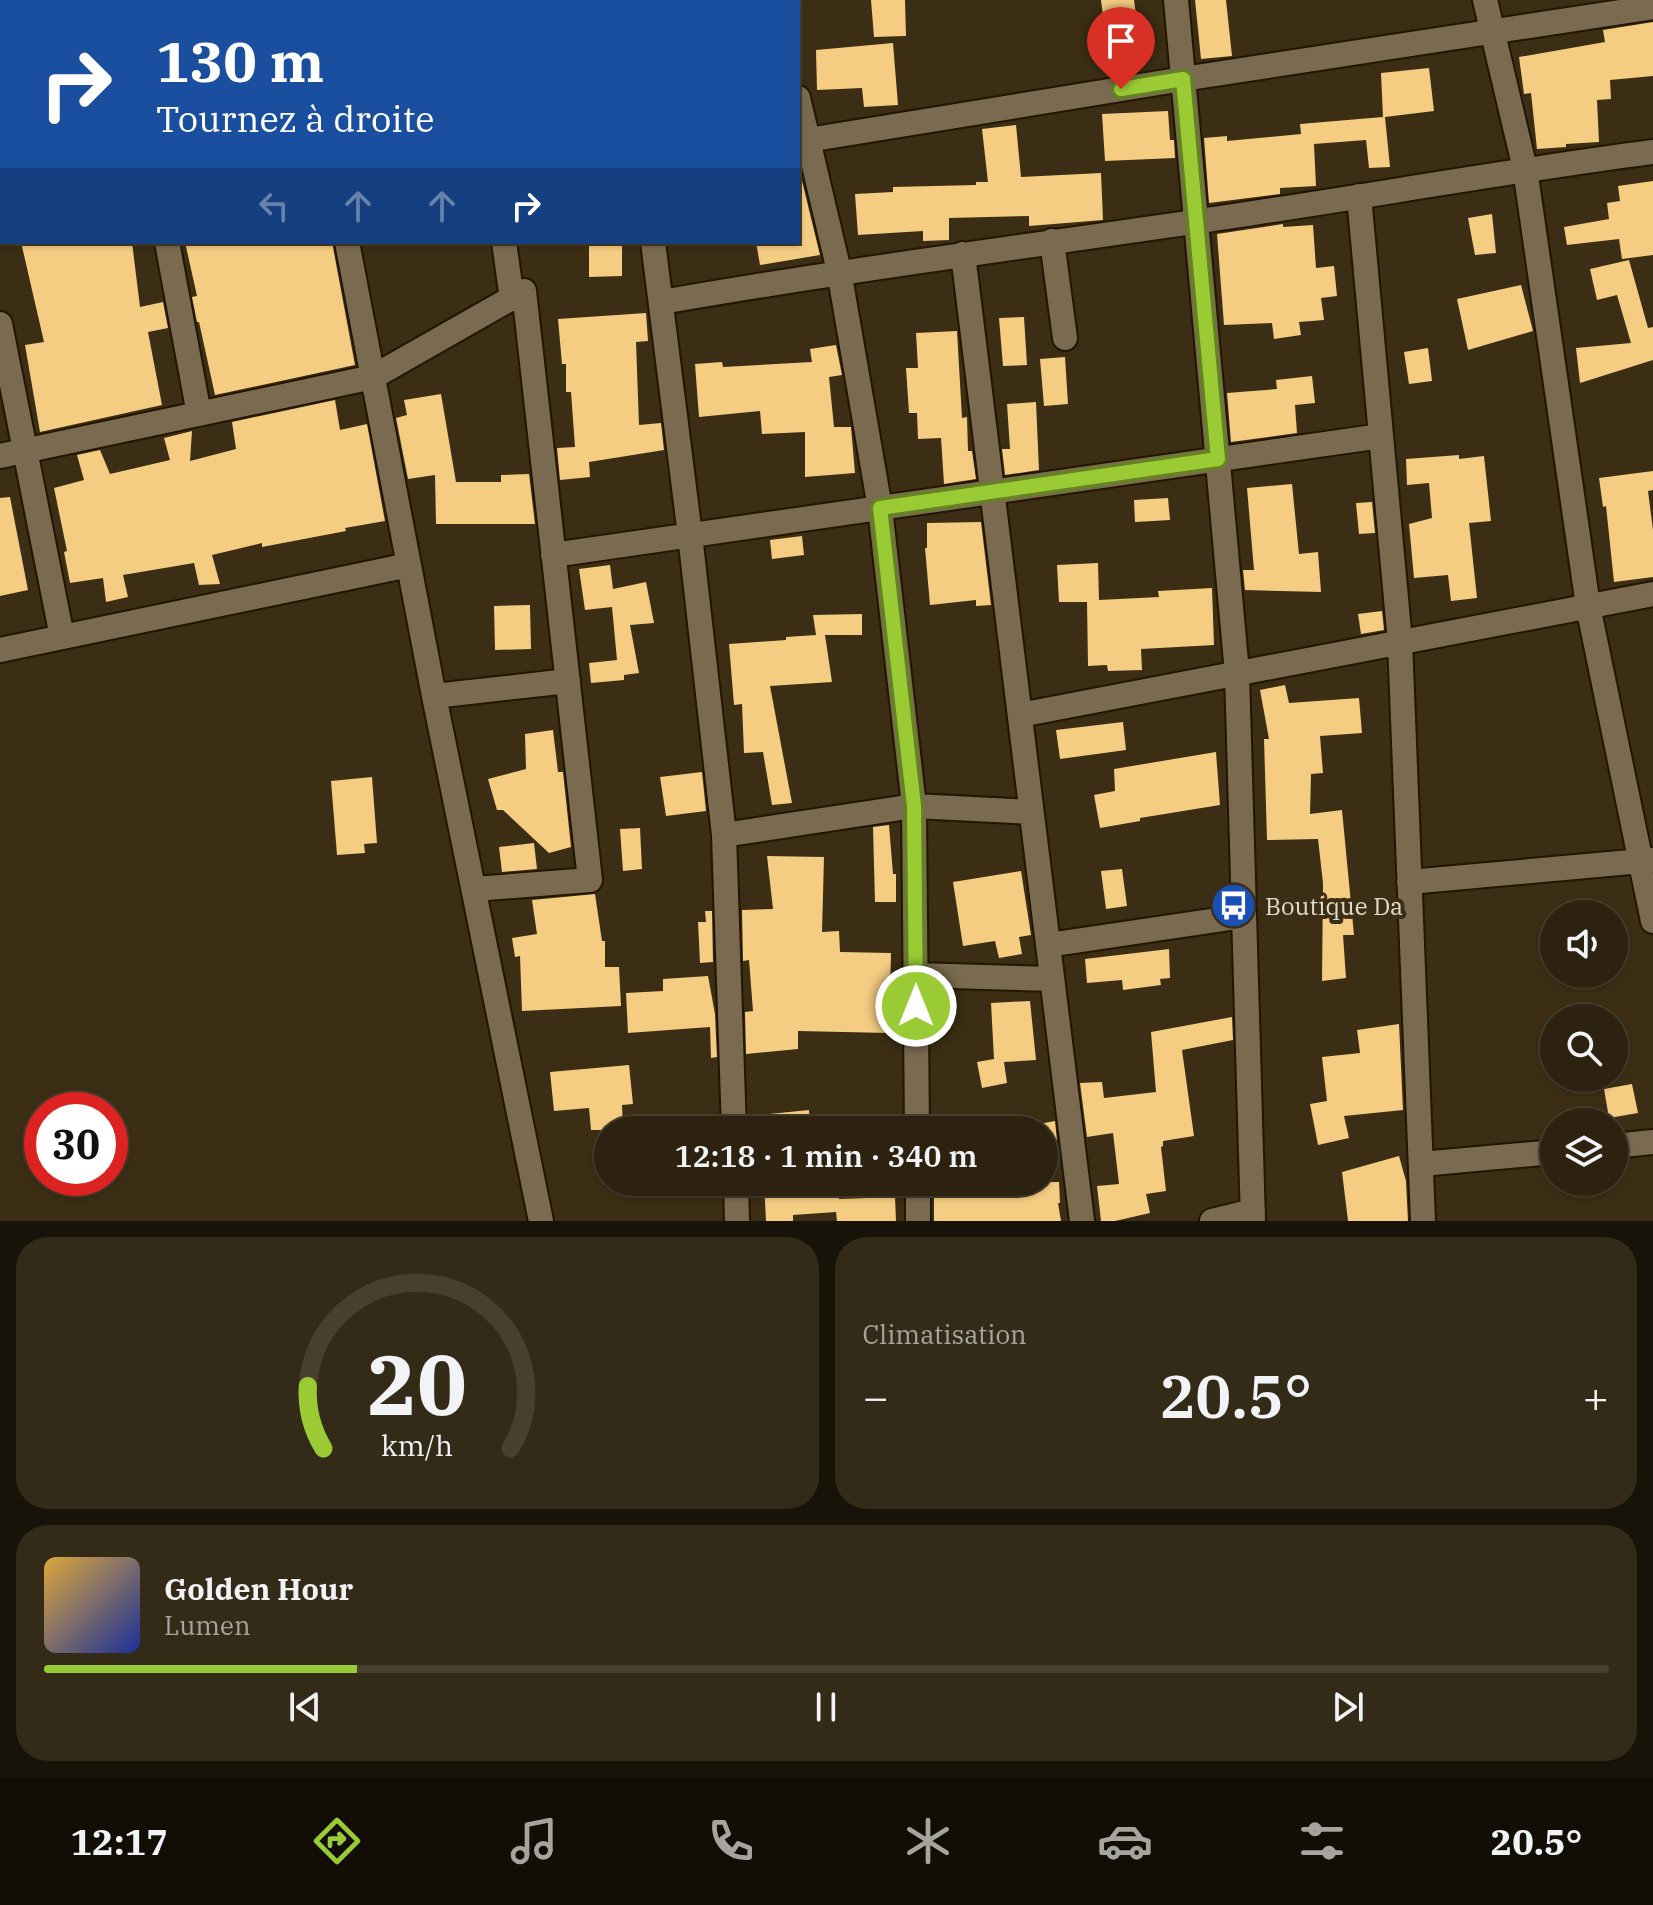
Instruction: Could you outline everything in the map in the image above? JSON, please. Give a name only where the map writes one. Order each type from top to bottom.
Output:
[{"type":"street","points":[[1176,0],[1237,673],[1253,1216],[1212,1221]]},
{"type":"street","points":[[1485,0],[1525,169],[1588,606],[1647,861],[1653,921]]},
{"type":"street","points":[[808,140],[1653,7]]},
{"type":"street","points":[[800,106],[839,271],[880,508],[914,806],[917,1116]]},
{"type":"street","points":[[662,302],[839,271],[1196,222],[1525,169],[1653,152]]},
{"type":"street","points":[[1359,196],[1400,642],[1423,1221]]},
{"type":"street","points":[[1052,241],[1065,338]]},
{"type":"street","points":[[167,244],[199,414]]},
{"type":"street","points":[[347,244],[434,696],[541,1221]]},
{"type":"street","points":[[504,244],[512,299]]},
{"type":"street","points":[[653,244],[724,835],[734,1116]]},
{"type":"street","points":[[963,254],[1082,1221]]},
{"type":"street","points":[[0,456],[373,377],[524,291],[590,880],[474,889]]},
{"type":"street","points":[[0,324],[62,637]]},
{"type":"street","points":[[553,555],[1381,436]]},
{"type":"street","points":[[0,650],[409,565]]},
{"type":"street","points":[[1020,715],[1653,594]]},
{"type":"street","points":[[434,696],[568,681]]},
{"type":"street","points":[[724,835],[914,806],[1031,812]]},
{"type":"street","points":[[1409,882],[1647,861]]},
{"type":"street","points":[[1048,945],[1244,916]]},
{"type":"street","points":[[916,975],[1052,979]]},
{"type":"street","points":[[1628,1145],[1653,1142]]},
{"type":"street","points":[[1421,1164],[1540,1153]]},
{"type":"street","points":[[736,1196],[737,1221]]},
{"type":"street","points":[[918,1196],[918,1221]]},
{"type":"building","points":[[871,0],[905,0],[906,36],[874,37]]},
{"type":"building","points":[[1101,0],[1134,0],[1141,51],[1108,56]]},
{"type":"building","points":[[1195,0],[1226,0],[1232,56],[1201,59]]},
{"type":"building","points":[[1653,22],[1653,76],[1610,80],[1611,99],[1597,100],[1599,142],[1537,149],[1531,93],[1524,94],[1519,57],[1605,42],[1603,30]]},
{"type":"building","points":[[893,43],[898,105],[864,107],[862,88],[817,90],[816,50]]},
{"type":"building","points":[[1429,68],[1434,111],[1385,117],[1390,167],[1369,168],[1366,140],[1314,144],[1316,186],[1280,188],[1280,194],[1209,203],[1204,138],[1227,136],[1227,141],[1301,134],[1300,124],[1383,117],[1381,73]]},
{"type":"building","points":[[1168,111],[1175,158],[1105,161],[1102,114]]},
{"type":"building","points":[[1016,125],[1021,177],[1101,173],[1103,220],[1029,226],[1029,216],[949,218],[949,240],[923,241],[923,231],[858,235],[855,194],[893,192],[893,187],[988,182],[982,129]]},
{"type":"building","points":[[1653,181],[1653,255],[1622,259],[1619,239],[1567,245],[1564,227],[1609,219],[1607,203],[1620,201],[1618,186]]},
{"type":"building","points":[[800,182],[820,255],[760,265],[756,244],[800,244]]},
{"type":"building","points":[[1492,214],[1496,253],[1475,255],[1468,218]]},
{"type":"building","points":[[1283,224],[1283,227],[1313,225],[1316,268],[1334,266],[1337,296],[1321,298],[1324,320],[1299,322],[1301,335],[1274,339],[1272,323],[1224,325],[1217,234]]},
{"type":"building","points":[[21,244],[132,244],[140,307],[163,302],[168,328],[148,332],[162,405],[40,432],[25,345],[44,342]]},
{"type":"building","points":[[185,244],[332,244],[355,365],[215,395],[192,297],[197,296]]},
{"type":"building","points":[[589,244],[622,244],[622,276],[589,277]]},
{"type":"building","points":[[1629,260],[1648,328],[1653,327],[1653,360],[1580,383],[1576,348],[1631,343],[1617,295],[1597,300],[1590,269]]},
{"type":"building","points":[[1521,285],[1533,331],[1468,350],[1457,299]]},
{"type":"building","points":[[646,313],[648,341],[636,342],[639,425],[661,423],[664,450],[589,462],[590,477],[560,480],[557,448],[575,447],[571,392],[566,392],[566,364],[562,364],[558,319]]},
{"type":"building","points":[[1024,317],[1027,365],[1003,366],[999,318]]},
{"type":"building","points":[[957,331],[962,418],[967,417],[968,451],[972,451],[976,479],[944,484],[941,438],[918,439],[917,413],[909,413],[906,368],[918,368],[916,333]]},
{"type":"building","points":[[836,345],[842,375],[829,377],[834,427],[851,427],[855,473],[805,477],[805,432],[762,434],[760,411],[699,417],[695,364],[722,362],[723,367],[812,362],[810,349]]},
{"type":"building","points":[[1428,348],[1432,381],[1409,384],[1404,352]]},
{"type":"building","points":[[1065,357],[1068,404],[1044,406],[1040,359]]},
{"type":"building","points":[[1312,376],[1315,403],[1295,405],[1297,433],[1231,442],[1227,393],[1277,389],[1276,380]]},
{"type":"building","points":[[441,394],[456,482],[501,482],[501,475],[529,474],[535,524],[436,524],[435,475],[408,479],[396,418],[407,415],[404,400]]},
{"type":"building","points":[[335,400],[340,430],[367,424],[385,521],[212,555],[220,584],[199,585],[194,563],[123,575],[128,597],[106,602],[103,578],[70,583],[54,488],[84,480],[77,455],[100,450],[110,474],[170,460],[164,438],[192,431],[190,461],[236,449],[232,422]]},
{"type":"building","points":[[1036,402],[1039,470],[1005,475],[1002,449],[1010,449],[1007,404]]},
{"type":"building","points":[[1459,455],[1459,459],[1484,456],[1491,521],[1469,523],[1477,598],[1451,601],[1448,575],[1414,578],[1409,524],[1432,518],[1429,483],[1407,485],[1406,459]]},
{"type":"building","points":[[1653,471],[1653,490],[1648,491],[1653,530],[1653,577],[1614,582],[1606,506],[1603,507],[1599,478]]},
{"type":"building","points":[[1292,484],[1299,554],[1318,552],[1321,592],[1245,590],[1243,570],[1254,570],[1247,488]]},
{"type":"building","points":[[10,497],[28,590],[0,596],[0,498]]},
{"type":"building","points":[[1168,498],[1170,520],[1135,522],[1134,500]]},
{"type":"building","points":[[1372,502],[1375,533],[1359,534],[1356,503]]},
{"type":"building","points":[[981,522],[991,605],[976,606],[976,600],[930,605],[925,548],[927,523]]},
{"type":"building","points":[[802,536],[804,555],[772,559],[770,540]]},
{"type":"building","points":[[1098,563],[1099,600],[1159,597],[1158,591],[1212,588],[1214,645],[1141,649],[1142,670],[1108,671],[1107,665],[1088,666],[1087,602],[1059,602],[1057,565]]},
{"type":"building","points":[[610,565],[613,589],[646,582],[654,623],[630,625],[639,673],[624,675],[624,680],[591,683],[589,663],[617,660],[612,607],[585,610],[579,569]]},
{"type":"building","points":[[530,605],[531,649],[495,650],[494,606]]},
{"type":"building","points":[[1382,611],[1384,630],[1361,634],[1358,614]]},
{"type":"building","points":[[862,614],[862,635],[825,635],[832,682],[770,686],[792,803],[772,805],[763,752],[744,753],[742,704],[734,705],[729,644],[816,635],[813,615]]},
{"type":"building","points":[[1285,685],[1289,703],[1359,698],[1362,733],[1320,736],[1323,773],[1311,774],[1310,814],[1342,810],[1354,935],[1343,935],[1346,978],[1322,981],[1323,883],[1318,839],[1267,840],[1264,739],[1269,739],[1260,690]]},
{"type":"building","points":[[1123,722],[1126,750],[1060,759],[1056,730]]},
{"type":"building","points":[[553,730],[558,772],[563,772],[571,847],[549,853],[503,810],[497,810],[488,779],[526,769],[525,734]]},
{"type":"building","points":[[1216,752],[1220,805],[1100,828],[1094,795],[1115,791],[1114,769]]},
{"type":"building","points":[[702,772],[706,811],[666,816],[660,777]]},
{"type":"building","points":[[372,777],[377,843],[364,844],[365,853],[337,855],[331,781]]},
{"type":"building","points":[[889,825],[893,874],[896,874],[896,902],[875,902],[873,827]]},
{"type":"building","points":[[640,828],[642,869],[623,871],[620,829]]},
{"type":"building","points":[[534,843],[537,869],[502,872],[499,847]]},
{"type":"building","points":[[767,856],[824,857],[822,932],[839,931],[840,952],[891,953],[889,1033],[798,1031],[798,1049],[746,1054],[745,1012],[753,1011],[749,960],[743,961],[742,910],[773,909]]},
{"type":"building","points":[[1122,869],[1127,906],[1106,909],[1101,871]]},
{"type":"building","points":[[1021,871],[1031,935],[1019,937],[1022,954],[999,958],[995,941],[963,946],[953,882]]},
{"type":"building","points":[[595,894],[602,941],[605,941],[605,967],[619,967],[621,1006],[522,1011],[520,956],[515,957],[512,938],[537,934],[532,900]]},
{"type":"building","points":[[705,911],[712,911],[713,962],[700,963],[698,922],[706,922]]},
{"type":"building","points":[[1169,949],[1170,978],[1160,979],[1161,985],[1123,990],[1122,980],[1087,983],[1085,959]]},
{"type":"building","points":[[708,976],[715,1014],[717,1057],[711,1058],[710,1027],[628,1033],[626,993],[663,991],[663,979]]},
{"type":"building","points":[[1030,1001],[1036,1060],[1004,1062],[1007,1083],[982,1088],[977,1062],[994,1059],[991,1003]]},
{"type":"building","points":[[1232,1017],[1233,1040],[1182,1050],[1194,1136],[1163,1141],[1166,1191],[1146,1194],[1150,1213],[1101,1221],[1097,1186],[1119,1184],[1113,1133],[1087,1137],[1080,1083],[1102,1082],[1104,1098],[1156,1092],[1151,1032]]},
{"type":"building","points":[[1399,1024],[1403,1110],[1344,1116],[1349,1138],[1318,1145],[1310,1104],[1327,1101],[1322,1057],[1360,1053],[1357,1030]]},
{"type":"building","points":[[629,1065],[633,1104],[622,1105],[622,1116],[594,1116],[594,1130],[591,1130],[589,1108],[554,1111],[550,1072]]},
{"type":"building","points":[[1632,1084],[1638,1113],[1628,1115],[1628,1108],[1607,1108],[1605,1092],[1628,1092],[1628,1085]]},
{"type":"building","points":[[809,1110],[809,1116],[751,1116]]},
{"type":"building","points":[[1399,1156],[1406,1181],[1408,1221],[1348,1221],[1342,1172]]},
{"type":"building","points":[[1059,1182],[1061,1221],[934,1221],[934,1196],[1058,1196]]},
{"type":"building","points":[[765,1196],[839,1196],[839,1199],[895,1197],[896,1221],[837,1221],[836,1212],[793,1215],[793,1221],[766,1221]]},
{"type":"place","name":"Boutique Da","points":[[1234,906]]},
{"type":"route","points":[[916,1006],[914,806],[880,508],[1218,459],[1183,79],[1121,89]]}]
